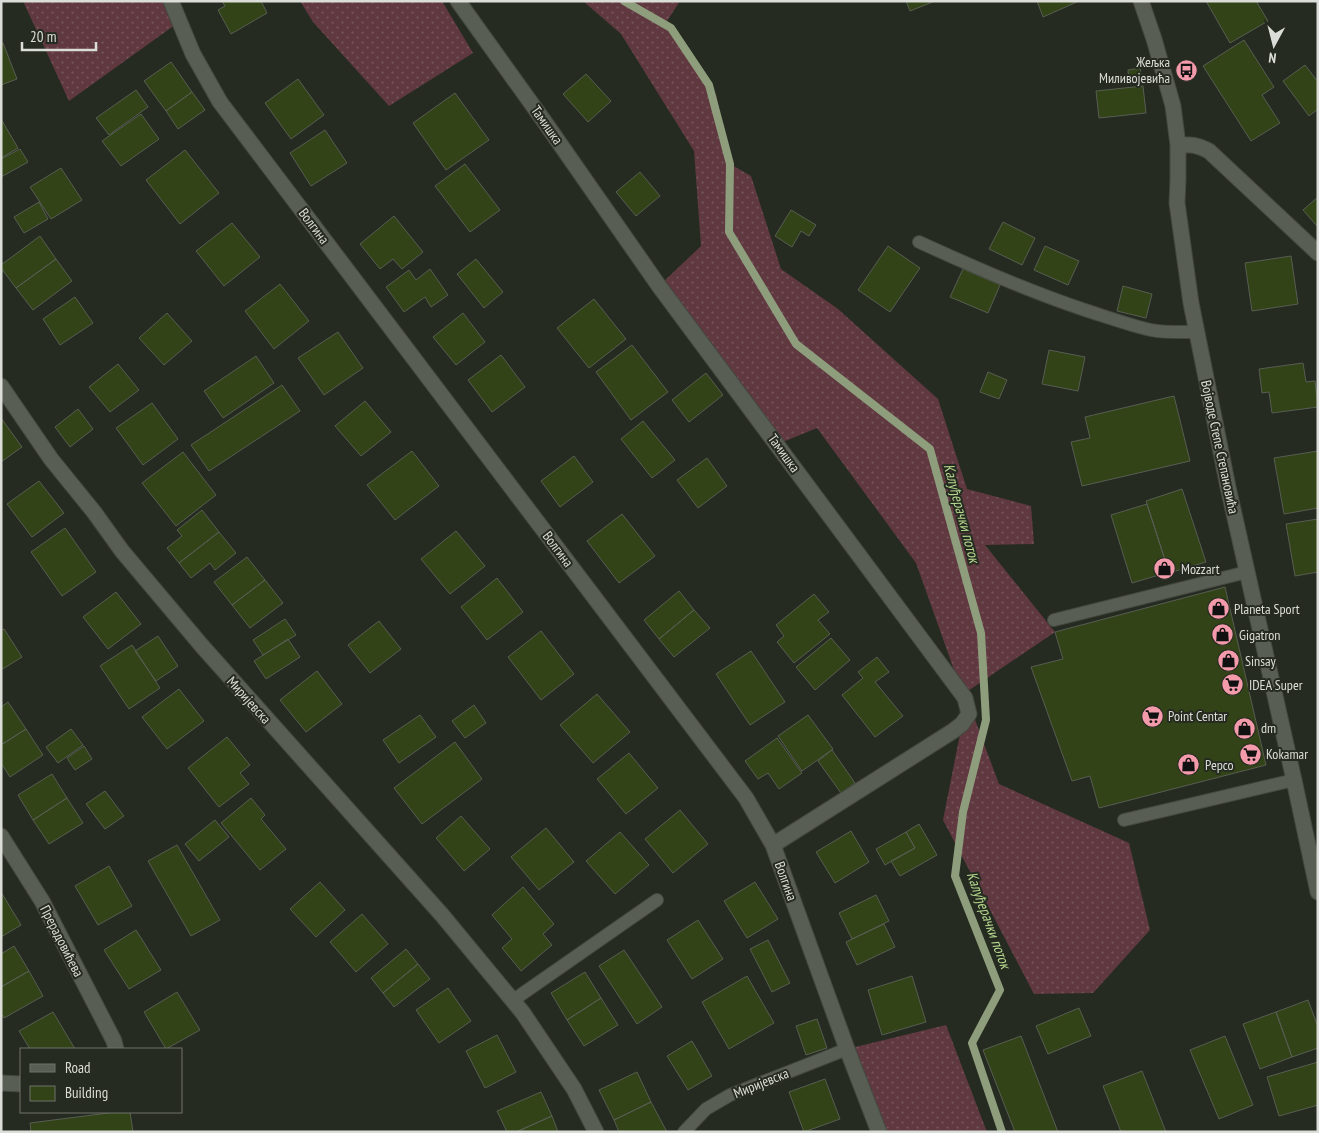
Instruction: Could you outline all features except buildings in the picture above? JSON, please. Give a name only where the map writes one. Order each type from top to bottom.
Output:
[{"type":"street","name":"Волгина","points":[[171,1],[194,54],[220,102],[746,798],[773,846],[879,1132]]},
{"type":"street","name":"Тамишка","points":[[458,1],[659,286],[965,698],[969,714],[954,731],[773,846]]},
{"type":"street","name":"Војводе Степе Степановића","points":[[1141,1],[1173,106],[1178,145],[1176,203],[1196,332],[1228,487],[1318,892]]},
{"type":"street","points":[[1178,145],[1200,146],[1209,151],[1318,252]]},
{"type":"street","name":"Миријевска","points":[[1,386],[51,459],[94,512],[122,551],[202,646],[442,915],[523,1013],[574,1089],[596,1132]]},
{"type":"street","name":"Прерадовићева","points":[[1,836],[42,901],[116,1048]]},
{"type":"street","points":[[1,1083],[20,1084]]},
{"type":"lane","points":[[919,242],[996,278],[1102,316],[1151,330],[1196,332]]},
{"type":"lane","points":[[1054,620],[1247,572]]},
{"type":"lane","points":[[1124,820],[1294,780]]},
{"type":"lane","points":[[512,1001],[657,900]]},
{"type":"lane","name":"Миријевска","points":[[684,1132],[706,1109],[730,1095],[847,1049]]},
{"type":"shaded area","points":[[23,1],[171,1],[179,22],[69,101]]},
{"type":"shaded area","points":[[300,1],[442,1],[473,53],[389,106],[313,22]]},
{"type":"shaded area","points":[[583,1],[680,1],[667,21],[687,57],[716,94],[730,164],[751,176],[781,269],[838,309],[938,399],[967,489],[1031,506],[1034,544],[985,545],[1055,632],[965,693],[999,784],[1129,843],[1150,930],[1093,993],[1034,994],[943,820],[962,724],[964,698],[916,563],[817,428],[778,444],[659,286],[701,246],[694,151],[621,34]]},
{"type":"shaded area","points":[[946,1025],[987,1132],[879,1132],[847,1049]]},
{"type":"waterway","name":"Калуђерачки поток","points":[[624,1],[671,28],[709,85],[730,164],[729,232],[796,344],[930,449],[981,633],[986,720],[963,812],[955,876],[1000,990],[972,1043],[1002,1132]]},
{"type":"place","name":"Жељка Миливојевића","points":[[1186,70]]},
{"type":"place","name":"Mozzart","points":[[1165,569]]},
{"type":"place","name":"Planeta Sport","points":[[1218,609]]},
{"type":"place","name":"Gigatron","points":[[1223,635]]},
{"type":"place","name":"Sinsay","points":[[1229,661]]},
{"type":"place","name":"IDEA Super","points":[[1233,685]]},
{"type":"place","name":"Point Centar","points":[[1152,716]]},
{"type":"place","name":"dm","points":[[1245,728]]},
{"type":"place","name":"Kokamar","points":[[1250,754]]},
{"type":"place","name":"Pepco","points":[[1189,765]]}]
